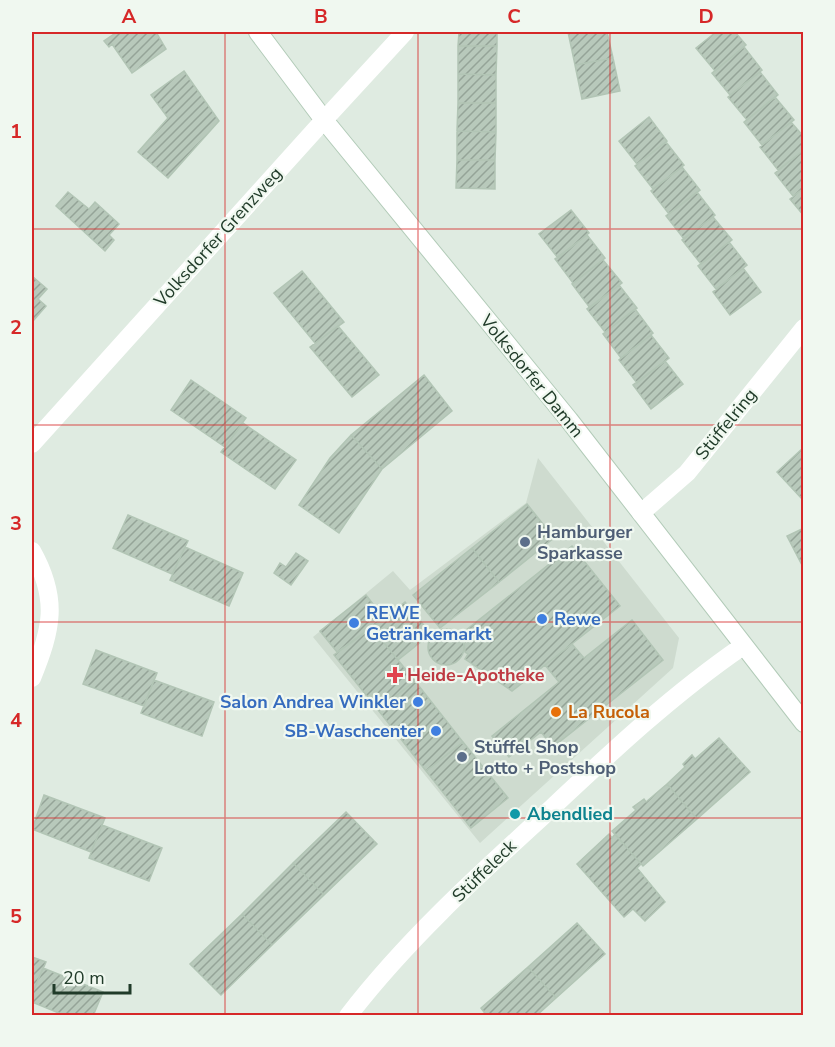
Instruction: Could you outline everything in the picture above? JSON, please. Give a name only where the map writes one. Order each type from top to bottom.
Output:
[{"type":"street","name":"Volksdorfer Damm","points":[[258,32],[324,120],[569,420],[804,723]]},
{"type":"street","name":"Volksdorfer Grenzweg","points":[[32,444],[405,32]]},
{"type":"street","name":"Stüffelring","points":[[641,513],[687,473],[804,328]]},
{"type":"street","points":[[32,550],[44,575],[49,595],[50,618],[46,638],[32,678]]},
{"type":"street","name":"Stüffeleck","points":[[348,1016],[369,988],[440,913],[498,857],[669,702],[743,646]]},
{"type":"shaded area","points":[[538,458],[679,638],[673,668],[480,843],[313,637],[393,571],[410,590],[526,503]]},
{"type":"building","points":[[117,32],[156,32],[166,49],[132,73],[112,44],[109,47],[104,41]]},
{"type":"building","points":[[459,32],[497,32],[497,46],[458,46]]},
{"type":"building","points":[[568,32],[607,32],[613,58],[575,65]]},
{"type":"building","points":[[716,32],[735,32],[746,45],[715,71],[696,48]]},
{"type":"building","points":[[458,46],[497,46],[496,75],[458,74]]},
{"type":"building","points":[[744,47],[762,70],[730,95],[712,73]]},
{"type":"building","points":[[613,58],[620,91],[582,99],[575,65]]},
{"type":"building","points":[[184,71],[219,121],[168,178],[138,152],[168,118],[151,95]]},
{"type":"building","points":[[760,72],[778,95],[747,120],[728,97]]},
{"type":"building","points":[[458,74],[496,75],[496,103],[458,103]]},
{"type":"building","points":[[775,97],[794,120],[762,145],[744,122]]},
{"type":"building","points":[[458,103],[496,103],[496,132],[457,131]]},
{"type":"building","points":[[649,117],[667,141],[637,164],[619,141]]},
{"type":"building","points":[[791,122],[804,137],[804,150],[778,170],[760,147]]},
{"type":"building","points":[[457,131],[496,132],[495,160],[457,160]]},
{"type":"building","points":[[666,142],[684,165],[653,189],[635,166]]},
{"type":"building","points":[[804,150],[804,188],[793,196],[775,173]]},
{"type":"building","points":[[457,160],[495,160],[495,189],[456,188]]},
{"type":"building","points":[[682,167],[700,190],[669,214],[651,191]]},
{"type":"building","points":[[804,188],[804,216],[790,199]]},
{"type":"building","points":[[68,192],[89,209],[95,202],[119,224],[109,235],[114,240],[105,251],[56,206]]},
{"type":"building","points":[[697,192],[715,215],[684,239],[666,216]]},
{"type":"building","points":[[571,210],[589,233],[558,258],[539,234]]},
{"type":"building","points":[[713,217],[732,240],[701,264],[682,240]]},
{"type":"building","points":[[587,235],[605,258],[573,283],[555,259]]},
{"type":"building","points":[[729,242],[747,265],[716,289],[698,266]]},
{"type":"building","points":[[603,260],[622,283],[590,308],[572,284]]},
{"type":"building","points":[[743,268],[761,292],[730,315],[713,292]]},
{"type":"building","points":[[302,271],[344,322],[315,343],[274,293]]},
{"type":"building","points":[[32,276],[47,289],[38,299],[46,306],[33,321]]},
{"type":"building","points":[[619,285],[637,308],[605,332],[587,309]]},
{"type":"building","points":[[635,309],[653,333],[621,358],[603,334]]},
{"type":"building","points":[[338,326],[379,375],[352,397],[310,347]]},
{"type":"building","points":[[651,335],[669,358],[637,383],[619,360]]},
{"type":"building","points":[[665,361],[683,384],[651,409],[633,385]]},
{"type":"building","points":[[424,375],[452,411],[382,469],[351,435]]},
{"type":"building","points":[[191,380],[246,418],[225,447],[171,410]]},
{"type":"building","points":[[243,423],[296,460],[275,489],[221,452]]},
{"type":"building","points":[[351,435],[382,469],[339,533],[299,505],[330,458]]},
{"type":"building","points":[[804,448],[804,501],[777,472]]},
{"type":"building","points":[[527,504],[554,538],[499,582],[472,548]]},
{"type":"building","points":[[128,515],[188,541],[172,574],[113,548]]},
{"type":"building","points":[[804,528],[804,569],[787,536]]},
{"type":"building","name":"Rewe","points":[[572,546],[620,606],[512,691],[465,659],[468,654],[465,652],[464,638],[468,636],[465,631]]},
{"type":"building","points":[[185,547],[243,573],[229,606],[170,580]]},
{"type":"building","points":[[472,548],[499,582],[440,628],[413,595]]},
{"type":"building","points":[[296,553],[308,561],[291,585],[274,573],[280,563],[286,567]]},
{"type":"building","name":"REWE Getränkemarkt","points":[[366,595],[384,618],[337,652],[320,631]]},
{"type":"building","points":[[405,602],[431,634],[398,660],[372,628]]},
{"type":"building","points":[[632,620],[663,660],[553,747],[541,732],[509,757],[492,736],[559,682],[545,665],[572,644],[584,658]]},
{"type":"building","points":[[372,628],[415,681],[378,710],[334,655]]},
{"type":"building","points":[[446,629],[458,635],[464,647],[458,659],[446,665],[434,659],[428,647],[434,635]]},
{"type":"building","points":[[96,650],[157,673],[144,706],[83,684]]},
{"type":"building","points":[[154,680],[214,702],[202,736],[141,713]]},
{"type":"building","points":[[415,681],[463,742],[426,771],[378,710]]},
{"type":"building","points":[[719,738],[750,772],[697,819],[667,784],[685,767],[683,764],[692,755],[695,759]]},
{"type":"building","points":[[463,742],[508,798],[471,828],[426,771]]},
{"type":"building","points":[[667,784],[697,819],[643,866],[612,831],[636,810],[633,807],[644,799],[646,802]]},
{"type":"building","points":[[44,795],[105,818],[91,852],[32,829]]},
{"type":"building","points":[[346,812],[377,844],[324,895],[293,863]]},
{"type":"building","points":[[102,825],[162,848],[149,881],[89,858]]},
{"type":"building","points":[[609,834],[612,838],[615,834],[641,864],[637,868],[665,902],[645,921],[633,909],[624,917],[577,864]]},
{"type":"building","points":[[293,863],[324,895],[272,945],[242,914]]},
{"type":"building","points":[[242,914],[272,945],[221,995],[190,964]]},
{"type":"building","points":[[577,923],[605,954],[556,998],[528,967]]},
{"type":"building","points":[[32,957],[46,962],[32,994]]},
{"type":"building","points":[[528,967],[556,998],[536,1016],[487,1016],[481,1008]]},
{"type":"building","points":[[43,968],[103,992],[93,1016],[66,1016],[32,1002],[32,994]]},
{"type":"place","name":"Hamburger Sparkasse","points":[[525,542]]},
{"type":"place","name":"Rewe","points":[[542,619]]},
{"type":"place","name":"REWE Getränkemarkt","points":[[354,623]]},
{"type":"place","name":"Heide-Apotheke","points":[[395,675]]},
{"type":"place","name":"Salon Andrea Winkler","points":[[418,702]]},
{"type":"place","name":"La Rucola","points":[[556,712]]},
{"type":"place","name":"SB-Waschcenter","points":[[436,731]]},
{"type":"place","name":"Stüffel Shop Lotto + Postshop","points":[[462,757]]},
{"type":"place","name":"Abendlied","points":[[515,814]]}]
